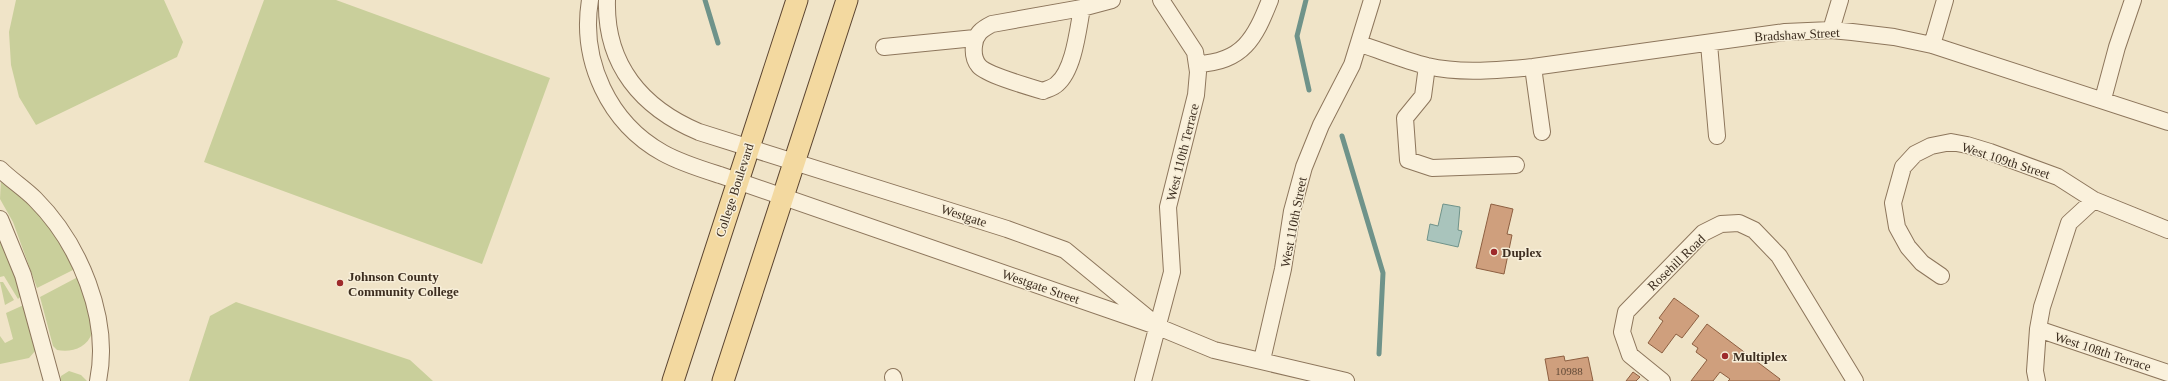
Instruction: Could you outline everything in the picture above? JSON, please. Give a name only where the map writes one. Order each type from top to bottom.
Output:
[{"type":"main road","name":"College Boulevard","points":[[673,381],[797,0]]},
{"type":"main road","points":[[723,381],[846,0]]},
{"type":"street","name":"Westgate Street","points":[[590,0],[588,16],[590,53],[597,78],[624,121],[642,139],[663,153],[685,163],[1156,326],[1214,350],[1262,360],[1346,381]]},
{"type":"street","name":"Westgate","points":[[607,0],[607,18],[615,55],[628,79],[644,98],[678,123],[748,147],[1008,229],[1065,250],[1156,326]]},
{"type":"street","points":[[1082,8],[1077,36],[1063,77],[1056,85],[1043,92],[979,67],[973,55],[975,38],[983,28],[992,24],[1082,8],[1112,0]]},
{"type":"street","name":"West 110th Terrace","points":[[1143,381],[1156,326],[1172,272],[1168,207],[1196,95],[1198,64],[1195,52],[1161,0]]},
{"type":"street","points":[[1198,64],[1224,60],[1250,42],[1270,0]]},
{"type":"street","name":"West 110th Street","points":[[1262,360],[1283,269],[1292,211],[1304,167],[1321,125],[1352,65],[1360,44],[1372,0]]},
{"type":"street","points":[[1831,30],[1840,0]]},
{"type":"street","points":[[1932,46],[1945,0]]},
{"type":"street","points":[[2103,99],[2117,46],[2133,0]]},
{"type":"street","name":"Bradshaw Street","points":[[1360,44],[1427,66],[1456,70],[1491,70],[1533,67],[1708,44],[1772,33],[1831,30],[1894,37],[1932,46],[2103,99],[2168,122]]},
{"type":"street","points":[[884,47],[975,38]]},
{"type":"street","points":[[1708,44],[1717,136]]},
{"type":"street","points":[[1427,66],[1423,96],[1405,118],[1408,160],[1432,168],[1516,165]]},
{"type":"street","points":[[1533,67],[1542,132]]},
{"type":"street","name":"West 109th Street","points":[[1941,276],[1922,263],[1908,248],[1897,227],[1893,204],[1903,168],[1915,154],[1931,146],[1951,142],[1990,152],[2058,177],[2094,200],[2168,230]]},
{"type":"street","points":[[0,169],[35,199],[78,256],[89,286],[99,323],[100,364],[98,381]]},
{"type":"street","points":[[2037,381],[2035,371],[2038,329],[2042,308],[2068,223],[2094,200]]},
{"type":"street","points":[[0,219],[23,275],[52,381]]},
{"type":"street","name":"Rosehill Road","points":[[1662,381],[1630,355],[1622,332],[1626,312],[1704,233],[1720,224],[1739,223],[1754,230],[1779,256],[1855,381]]},
{"type":"street","name":"West 108th Terrace","points":[[2038,329],[2168,373]]},
{"type":"green space","points":[[16,0],[164,0],[183,42],[177,57],[36,125],[19,97],[11,65],[9,32]]},
{"type":"green space","points":[[264,0],[336,0],[550,78],[482,264],[204,162]]},
{"type":"green space","points":[[1,179],[37,208],[77,268],[37,288],[13,222],[0,199]]},
{"type":"green space","points":[[0,235],[23,294],[18,299],[4,276],[0,277]]},
{"type":"green space","points":[[76,278],[80,278],[87,300],[92,333],[90,338],[78,348],[68,351],[57,350],[53,346],[40,297]]},
{"type":"green space","points":[[0,282],[3,282],[14,300],[5,305]]},
{"type":"green space","points":[[236,302],[410,360],[433,381],[189,381],[210,316]]},
{"type":"green space","points":[[26,304],[36,350],[29,358],[0,364],[0,336],[5,343],[13,339],[6,313]]},
{"type":"green space","points":[[69,371],[81,375],[87,381],[60,381],[61,376]]},
{"type":"water","points":[[1443,204],[1460,207],[1458,230],[1462,231],[1458,247],[1427,240],[1430,224],[1438,226]]},
{"type":"building","name":"Duplex","points":[[1491,204],[1513,209],[1507,234],[1512,235],[1504,274],[1476,268]]},
{"type":"building","points":[[1674,298],[1699,316],[1682,338],[1676,334],[1662,353],[1648,343],[1663,321],[1659,318]]},
{"type":"building","name":"Multiplex","points":[[1707,324],[1780,379],[1779,381],[1728,381],[1730,379],[1720,372],[1713,381],[1691,381],[1707,360],[1696,352],[1698,348],[1692,344]]},
{"type":"building","points":[[1564,356],[1565,361],[1588,357],[1593,381],[1549,381],[1545,359]]},
{"type":"building","points":[[1633,372],[1640,377],[1636,381],[1626,381]]},
{"type":"waterway","points":[[705,0],[718,43]]},
{"type":"waterway","points":[[1306,0],[1297,36],[1309,90]]},
{"type":"waterway","points":[[1342,136],[1383,273],[1379,354]]},
{"type":"place","name":"Duplex","points":[[1494,252]]},
{"type":"place","name":"Johnson County Community College","points":[[340,283]]},
{"type":"place","name":"Multiplex","points":[[1725,356]]}]
